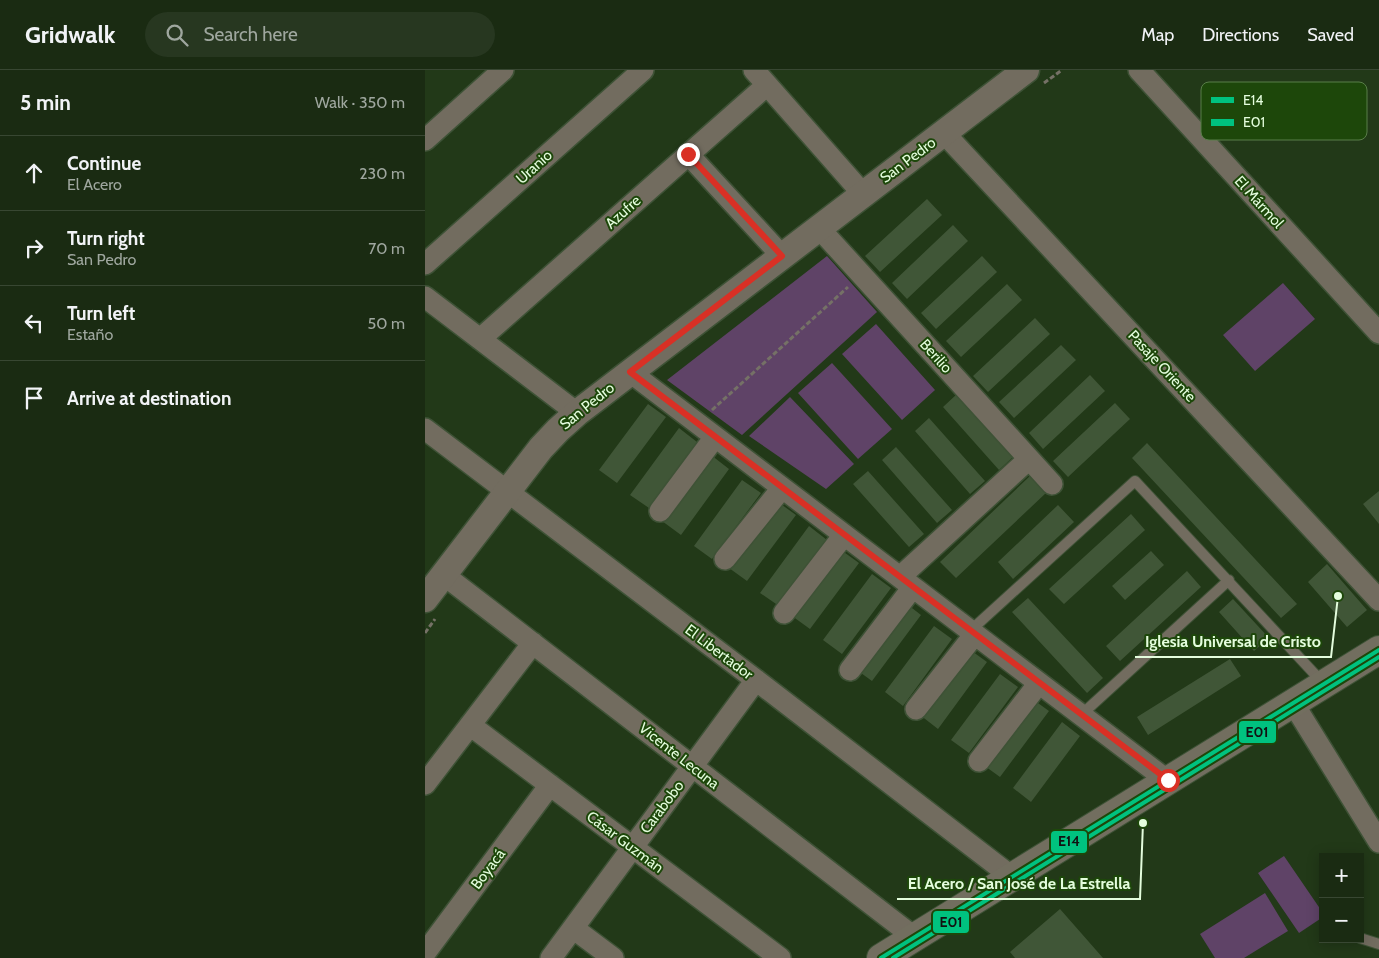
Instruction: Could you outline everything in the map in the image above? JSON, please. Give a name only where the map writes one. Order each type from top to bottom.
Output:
[{"type":"main road","points":[[881,958],[1379,650]]},
{"type":"street","points":[[425,140],[503,70]]},
{"type":"street","name":"Uranio","points":[[425,264],[643,70]]},
{"type":"street","name":"El Mármol","points":[[1139,70],[1201,138]]},
{"type":"street","points":[[760,77],[863,194]]},
{"type":"street","name":"Azufre","points":[[480,339],[688,154],[760,77]]},
{"type":"street","name":"San Pedro","points":[[431,609],[444,575],[541,448],[577,412],[944,133],[1032,79]]},
{"type":"street","name":"Pasaje Oriente","points":[[944,133],[1379,600]]},
{"type":"street","name":"El Mármol","points":[[1203,140],[1379,333]]},
{"type":"street","points":[[688,154],[782,256]]},
{"type":"street","name":"Berilio","points":[[819,228],[1053,484]]},
{"type":"street","points":[[425,297],[577,412]]},
{"type":"street","points":[[630,372],[1168,780]]},
{"type":"street","name":"El Libertador","points":[[425,429],[1012,877]]},
{"type":"street","points":[[660,511],[715,437]]},
{"type":"street","points":[[850,670],[907,582],[1029,459]]},
{"type":"street","points":[[725,559],[783,488]]},
{"type":"street","points":[[785,613],[844,535]]},
{"type":"street","name":"Vicente Lecuna","points":[[444,575],[914,937]]},
{"type":"street","points":[[916,709],[972,632]]},
{"type":"street","points":[[425,784],[533,643]]},
{"type":"street","name":"Carabobo","points":[[551,958],[756,680]]},
{"type":"street","points":[[979,761],[1039,683]]},
{"type":"street","points":[[1293,703],[1379,842]]},
{"type":"street","name":"Cásar Guzmán","points":[[470,725],[780,958]]},
{"type":"street","name":"Boyacá","points":[[425,953],[550,785]]},
{"type":"street","points":[[573,928],[613,958]]},
{"type":"lane","points":[[972,632],[1134,481],[1138,483],[1229,580],[1324,684]]},
{"type":"lane","points":[[1081,715],[1229,580]]},
{"type":"lane","points":[[1364,939],[1379,944]]},
{"type":"path","points":[[1032,79],[1062,70]]},
{"type":"path","points":[[697,423],[862,275]]},
{"type":"path","points":[[425,633],[431,609]]},
{"type":"shaded area","points":[[827,256],[877,312],[742,435],[667,380]]},
{"type":"shaded area","points":[[1283,283],[1315,319],[1255,371],[1223,335]]},
{"type":"shaded area","points":[[876,324],[935,390],[902,420],[842,354]]},
{"type":"shaded area","points":[[832,363],[892,429],[858,459],[798,393]]},
{"type":"shaded area","points":[[790,397],[854,464],[826,489],[749,436]]},
{"type":"shaded area","points":[[1284,856],[1319,907],[1319,920],[1299,933],[1258,873]]},
{"type":"shaded area","points":[[1265,893],[1288,931],[1244,958],[1215,958],[1200,934]]},
{"type":"building","points":[[927,199],[942,215],[880,272],[865,256]]},
{"type":"building","points":[[953,225],[968,241],[907,299],[892,283]]},
{"type":"building","points":[[982,256],[997,272],[936,329],[921,313]]},
{"type":"building","points":[[1007,284],[1022,300],[961,357],[946,341]]},
{"type":"building","points":[[1035,318],[1050,334],[988,392],[973,376]]},
{"type":"building","points":[[1061,345],[1076,360],[1014,418],[999,402]]},
{"type":"building","points":[[1090,375],[1105,391],[1043,449],[1029,433]]},
{"type":"building","points":[[957,394],[1013,457],[999,470],[943,407]]},
{"type":"building","points":[[1115,403],[1130,419],[1068,477],[1053,461]]},
{"type":"building","points":[[648,404],[666,417],[617,483],[599,470]]},
{"type":"building","points":[[929,418],[985,481],[970,494],[915,431]]},
{"type":"building","points":[[679,428],[697,442],[649,508],[630,495]]},
{"type":"building","points":[[1147,443],[1297,604],[1281,618],[1132,458]]},
{"type":"building","points":[[896,447],[952,510],[937,523],[882,460]]},
{"type":"building","points":[[711,455],[729,469],[681,535],[662,521]]},
{"type":"building","points":[[868,471],[924,534],[909,547],[853,484]]},
{"type":"building","points":[[1031,475],[1047,492],[956,578],[940,562]]},
{"type":"building","points":[[742,480],[761,493],[712,559],[694,546]]},
{"type":"building","points":[[1379,491],[1379,524],[1363,504]]},
{"type":"building","points":[[778,502],[796,515],[747,581],[729,568]]},
{"type":"building","points":[[1058,505],[1074,522],[1013,579],[998,562]]},
{"type":"building","points":[[1131,514],[1145,530],[1064,604],[1049,589]]},
{"type":"building","points":[[809,526],[827,540],[779,606],[760,593]]},
{"type":"building","points":[[841,550],[859,563],[810,629],[792,616]]},
{"type":"building","points":[[1151,551],[1164,565],[1125,600],[1112,586]]},
{"type":"building","points":[[1327,564],[1367,610],[1347,627],[1308,582]]},
{"type":"building","points":[[1187,571],[1201,587],[1120,661],[1106,646]]},
{"type":"building","points":[[872,574],[891,588],[842,654],[823,640]]},
{"type":"building","points":[[1028,598],[1103,678],[1087,693],[1012,612]]},
{"type":"building","points":[[1233,599],[1269,638],[1254,651],[1219,612]]},
{"type":"building","points":[[903,601],[921,615],[872,681],[854,668]]},
{"type":"building","points":[[934,626],[952,639],[903,706],[885,692]]},
{"type":"building","points":[[969,649],[987,662],[938,729],[920,715]]},
{"type":"building","points":[[1230,659],[1241,676],[1148,735],[1137,717]]},
{"type":"building","points":[[1000,674],[1018,687],[969,753],[951,740]]},
{"type":"building","points":[[1031,698],[1049,711],[1000,777],[982,764]]},
{"type":"building","points":[[1062,722],[1080,736],[1031,802],[1013,788]]},
{"type":"building","points":[[1060,909],[1103,958],[1015,958],[1010,952]]},
{"type":"transit line","name":"E14","points":[[881,958],[1379,650]]},
{"type":"transit line","name":"E01","points":[[893,958],[1379,657]]},
{"type":"place","name":"Iglesia Universal de Cristo","points":[[1338,596]]},
{"type":"place","name":"El Acero / San José de La Estrella","points":[[1143,823]]},
{"type":"route","points":[[688,154],[782,256],[630,372],[1168,780]]}]
